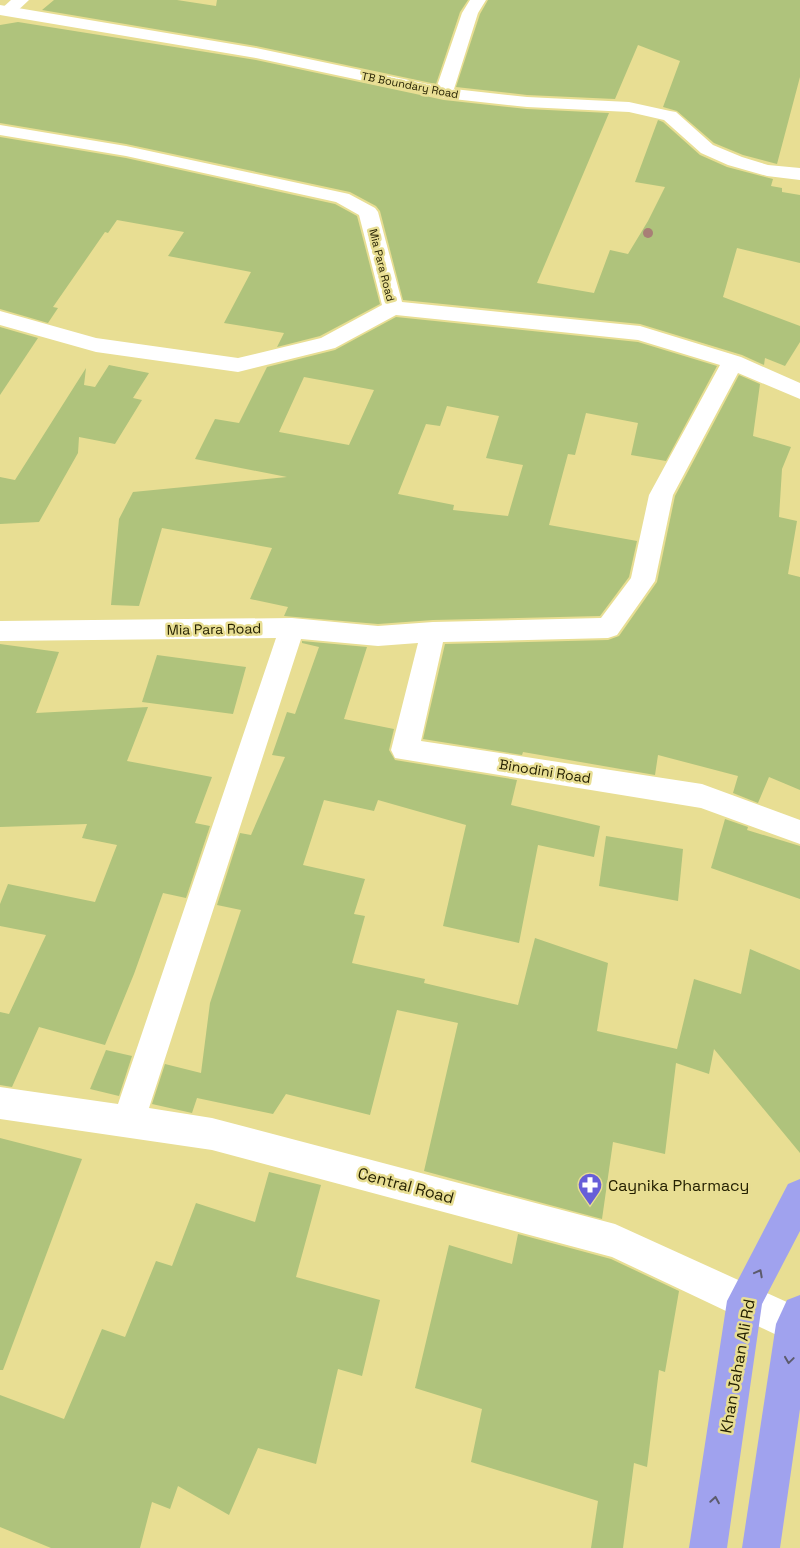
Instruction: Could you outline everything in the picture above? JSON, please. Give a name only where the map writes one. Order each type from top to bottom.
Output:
[{"type":"highway","name":"Khan Jahan Ali Rd","points":[[708,1548],[745,1301],[800,1196]]},
{"type":"highway","points":[[761,1548],[797,1318]]},
{"type":"street","points":[[2,13],[21,0]]},
{"type":"street","points":[[444,93],[454,64],[456,50],[470,13],[478,0]]},
{"type":"street","name":"TB Boundary Road","points":[[2,13],[256,53],[444,93],[527,102],[630,107],[670,116],[707,149],[735,161],[768,170],[800,174]]},
{"type":"street","name":"Mia Para Road","points":[[0,130],[126,151],[342,198],[368,212],[393,308],[640,333],[733,362],[800,392]]},
{"type":"street","points":[[0,318],[96,344],[238,365],[328,343],[393,308]]},
{"type":"street","name":"Mia Para Road","points":[[0,631],[292,628],[378,636],[433,632],[608,628],[643,582],[661,495],[733,362]]},
{"type":"street","points":[[128,1122],[292,628]]},
{"type":"street","name":"Binodini Road","points":[[433,632],[405,750],[702,796],[800,832]]},
{"type":"street","name":"Central Road","points":[[0,1103],[212,1134],[615,1240],[745,1301],[797,1318]]},
{"type":"building","points":[[54,0],[177,0],[216,6],[217,0],[468,0],[460,12],[436,84],[256,46],[42,10]]},
{"type":"building","points":[[488,0],[800,0],[800,77],[777,164],[743,155],[714,143],[677,111],[663,107],[680,61],[638,45],[615,99],[527,95],[456,87],[480,14]]},
{"type":"building","points":[[18,22],[256,60],[444,100],[527,109],[609,113],[537,283],[594,293],[610,250],[628,254],[648,221],[665,187],[635,182],[658,120],[663,122],[700,155],[727,167],[773,179],[771,186],[782,188],[782,192],[800,195],[800,263],[737,248],[723,297],[800,326],[800,342],[785,366],[765,358],[764,365],[742,355],[640,324],[403,300],[380,211],[376,206],[350,192],[126,144],[0,123],[0,25]]},
{"type":"building","points":[[0,137],[126,158],[335,204],[357,216],[380,304],[320,336],[277,347],[284,333],[224,323],[251,272],[168,256],[184,232],[117,220],[108,233],[105,232],[53,307],[58,308],[48,323],[0,309]]},
{"type":"building","points":[[396,317],[638,342],[717,366],[666,461],[631,455],[638,423],[586,413],[575,455],[568,454],[549,525],[637,541],[629,577],[600,616],[433,620],[378,624],[284,616],[288,607],[250,599],[272,548],[162,528],[139,606],[111,605],[119,519],[133,492],[287,477],[195,459],[215,419],[239,423],[267,367],[335,350]],"holes":[[[304,377],[374,390],[349,445],[279,432]],[[447,406],[499,416],[486,458],[523,465],[508,516],[453,510],[454,505],[398,494],[426,424],[440,426]]]},
{"type":"building","points":[[0,327],[38,338],[0,395]]},
{"type":"building","points":[[109,365],[149,373],[133,398],[142,400],[115,444],[79,437],[78,453],[39,522],[0,524],[0,477],[15,480],[86,368],[84,385],[95,387]]},
{"type":"building","points":[[739,375],[760,384],[753,436],[791,447],[782,469],[779,517],[797,521],[788,574],[800,577],[800,790],[769,777],[758,803],[733,793],[738,776],[658,755],[655,775],[523,752],[522,755],[423,739],[445,644],[608,640],[619,636],[657,582],[675,496]]},
{"type":"building","points":[[302,641],[367,647],[344,719],[394,729],[389,750],[395,760],[517,780],[511,805],[600,826],[594,857],[538,845],[519,943],[443,926],[466,825],[378,800],[374,811],[324,800],[303,865],[365,879],[354,914],[365,916],[352,963],[425,979],[424,983],[518,1005],[535,938],[608,963],[597,1031],[677,1049],[694,979],[741,994],[750,949],[800,970],[800,1153],[714,1049],[709,1074],[676,1063],[665,1154],[613,1142],[602,1219],[424,1171],[458,1023],[397,1010],[370,1115],[286,1094],[273,1114],[197,1098],[192,1113],[152,1104],[165,1064],[201,1073],[210,1003],[241,910],[217,905],[240,833],[251,835],[285,757],[272,755],[287,712],[295,714],[319,647],[302,643]]},
{"type":"building","points":[[0,644],[59,652],[36,713],[148,707],[127,761],[212,777],[195,823],[210,826],[186,898],[163,893],[134,974],[105,1045],[39,1027],[12,1087],[0,1085],[0,1012],[9,1014],[46,935],[0,926],[0,904],[8,884],[95,902],[117,845],[82,838],[87,824],[0,827]]},
{"type":"building","points":[[157,655],[246,667],[233,714],[142,702]]},
{"type":"building","points":[[725,819],[748,827],[747,830],[800,846],[800,899],[711,868]]},
{"type":"building","points":[[606,836],[683,849],[678,901],[599,886]]},
{"type":"building","points":[[106,1050],[132,1056],[119,1096],[90,1089]]},
{"type":"building","points":[[0,1138],[82,1159],[3,1370],[0,1370]]},
{"type":"building","points":[[269,1172],[321,1185],[296,1277],[380,1300],[362,1376],[338,1369],[316,1464],[258,1448],[229,1515],[178,1486],[170,1509],[152,1502],[140,1548],[51,1548],[0,1527],[0,1395],[64,1419],[102,1329],[125,1337],[156,1261],[172,1266],[196,1203],[255,1222]]},
{"type":"building","points":[[518,1234],[611,1259],[679,1291],[665,1372],[659,1370],[647,1467],[634,1463],[623,1548],[591,1548],[598,1501],[471,1462],[482,1409],[415,1388],[449,1245],[512,1264]]},
{"type":"place","name":"Caynika Pharmacy","points":[[590,1206]]}]
